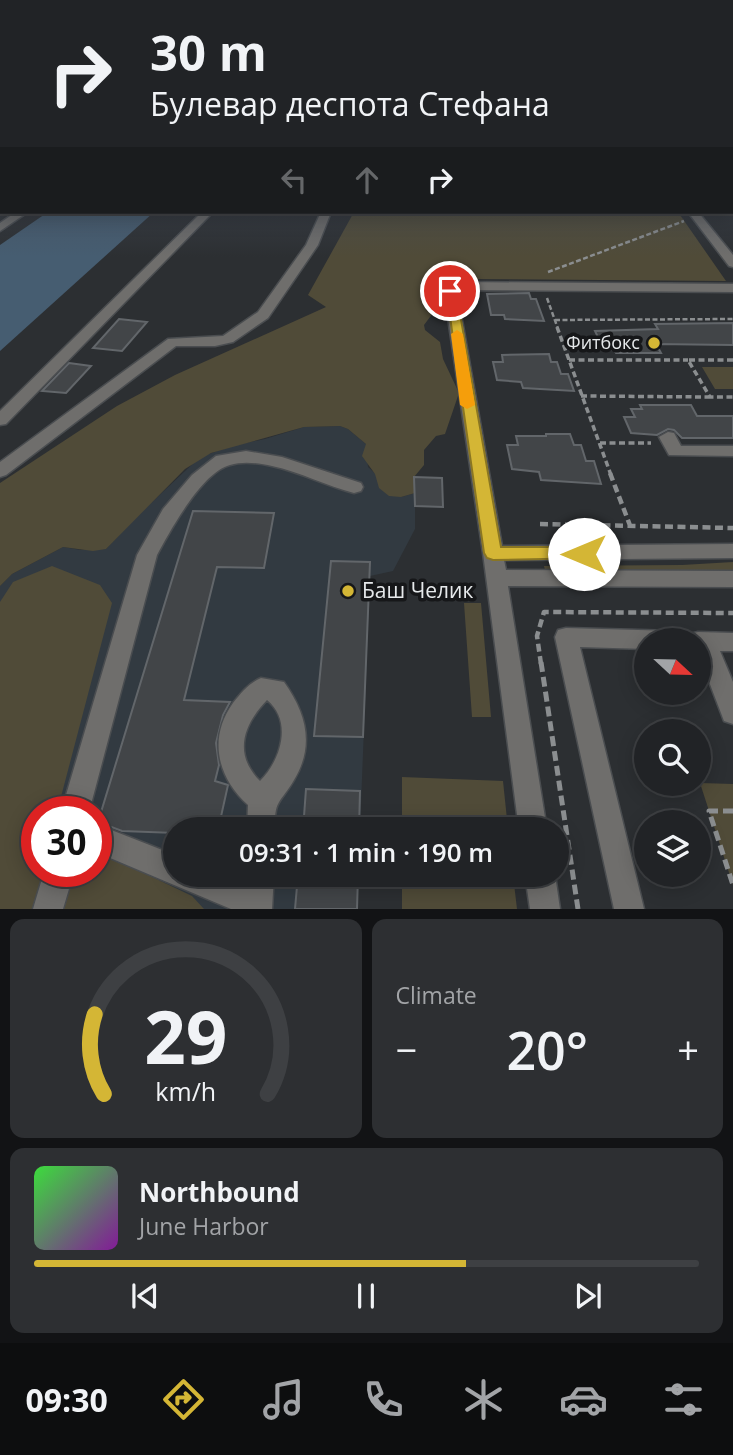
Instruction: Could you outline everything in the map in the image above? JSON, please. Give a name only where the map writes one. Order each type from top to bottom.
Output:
[{"type":"street","points":[[0,228],[20,214]]},
{"type":"street","points":[[0,420],[206,214]]},
{"type":"street","points":[[0,471],[173,342],[215,342],[228,339],[263,315],[312,245],[326,214]]},
{"type":"street","points":[[689,216],[733,263]]},
{"type":"street","points":[[531,817],[497,578],[451,295],[453,288],[544,280],[733,288]]},
{"type":"street","points":[[668,437],[675,451],[733,451]]},
{"type":"street","points":[[79,796],[147,555],[170,514],[198,479],[222,460],[246,457],[276,461],[354,487]]},
{"type":"street","points":[[493,553],[733,551]]},
{"type":"street","points":[[497,578],[733,579]]},
{"type":"street","points":[[629,909],[566,637],[634,639]]},
{"type":"street","points":[[711,641],[733,642]]},
{"type":"street","points":[[711,662],[733,713]]},
{"type":"street","points":[[261,817],[262,800]]},
{"type":"street","points":[[112,844],[163,865]]},
{"type":"street","points":[[48,909],[54,887]]},
{"type":"street","points":[[213,887],[257,907],[258,887]]},
{"type":"street","points":[[542,887],[545,909]]},
{"type":"path","points":[[631,528],[581,396],[544,280],[689,216]]},
{"type":"path","points":[[555,320],[733,319]]},
{"type":"path","points":[[569,360],[733,360]]},
{"type":"path","points":[[688,360],[710,397]]},
{"type":"path","points":[[581,396],[733,397]]},
{"type":"path","points":[[540,524],[631,528],[733,528]]},
{"type":"path","points":[[733,811],[709,811],[733,885]]},
{"type":"shaded area","points":[[353,214],[679,214],[726,281],[462,279],[425,305],[433,313],[424,325],[425,330],[440,342],[443,359],[459,393],[445,434],[436,436],[424,450],[424,465],[414,477],[415,493],[401,497],[389,496],[379,488],[375,474],[362,456],[366,444],[348,429],[340,426],[304,427],[211,453],[185,469],[106,549],[93,551],[63,547],[12,574],[0,586],[0,483],[117,406],[175,375],[326,307],[308,295]]},
{"type":"shaded area","points":[[702,367],[733,367],[733,389],[715,389]]},
{"type":"shaded area","points":[[340,426],[366,444],[368,467],[401,497],[415,493],[415,529],[393,571],[370,576],[360,817],[163,817],[163,887],[358,887],[357,909],[0,909],[0,586],[12,574],[63,547],[81,550],[106,549],[200,457],[235,445],[304,427]]},
{"type":"shaded area","points":[[733,562],[733,571],[545,570],[544,566],[682,565]]},
{"type":"shaded area","points":[[52,566],[100,585],[112,603],[61,796],[21,796],[21,887],[112,887],[112,858],[163,882],[163,887],[173,887],[192,896],[204,909],[0,909],[0,602],[13,582]]},
{"type":"shaded area","points":[[464,603],[481,603],[491,717],[472,717]]},
{"type":"shaded area","points":[[402,777],[503,781],[507,817],[402,817]]},
{"type":"shaded area","points":[[711,783],[733,784],[733,885],[711,810],[704,796],[711,796]]},
{"type":"shaded area","points":[[402,887],[514,887],[517,909],[402,909]]},
{"type":"water","points":[[45,214],[152,214],[0,351],[0,245]]},
{"type":"building","points":[[529,293],[531,299],[536,299],[544,321],[505,319],[504,315],[491,315],[487,294]]},
{"type":"building","points":[[119,319],[147,322],[122,351],[93,348]]},
{"type":"building","points":[[733,323],[733,345],[656,344],[661,353],[616,353],[614,350],[604,350],[595,331],[658,329],[655,324]]},
{"type":"building","points":[[549,354],[551,362],[557,362],[561,374],[568,374],[574,391],[523,388],[521,382],[497,380],[493,362],[503,362],[502,355]]},
{"type":"building","points":[[69,363],[91,366],[66,393],[42,391]]},
{"type":"building","points":[[640,405],[691,405],[697,416],[733,416],[733,438],[682,438],[674,430],[668,429],[657,435],[631,433],[624,417],[635,417],[631,409],[642,409]]},
{"type":"building","points":[[570,434],[574,445],[581,445],[586,461],[594,461],[601,484],[541,480],[539,472],[512,469],[507,445],[518,445],[516,436]]},
{"type":"building","points":[[414,477],[442,478],[443,507],[415,506]]},
{"type":"building","points":[[193,511],[274,513],[264,568],[217,567],[184,700],[230,702],[223,715],[216,743],[219,765],[215,781],[228,785],[221,817],[163,817],[163,833],[122,831],[112,827],[112,796],[106,796]]},
{"type":"building","points":[[331,561],[370,562],[363,737],[314,736]]},
{"type":"building","points":[[306,789],[360,791],[359,817],[304,817]]},
{"type":"building","points":[[297,887],[358,887],[357,909],[295,909]]},
{"type":"slow traffic","points":[[457,334],[467,405]]},
{"type":"place","name":"Фитбокс","points":[[654,343]]},
{"type":"place","name":"Баш Челик","points":[[348,591]]},
{"type":"route","points":[[450,291],[493,553],[584,554]]}]
